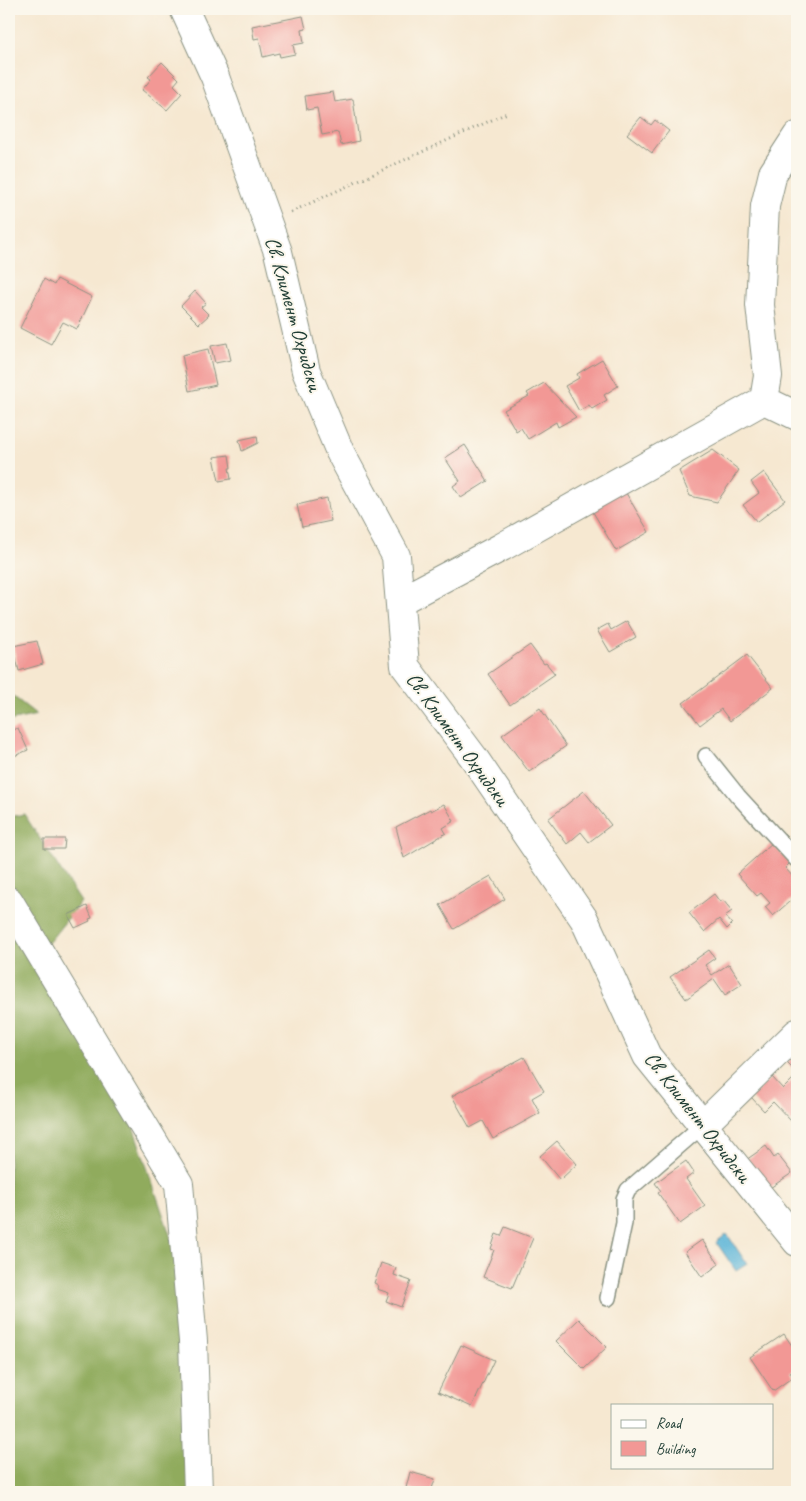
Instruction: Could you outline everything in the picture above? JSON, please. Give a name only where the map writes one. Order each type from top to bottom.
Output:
[{"type":"street","name":"Св. Климент Охридски","points":[[184,9],[215,77],[268,222],[278,252],[306,370],[340,452],[396,556],[405,666],[474,758],[584,918],[648,1056],[797,1242]]},
{"type":"street","points":[[764,400],[768,376],[760,305],[765,206],[773,173],[797,136]]},
{"type":"street","points":[[764,400],[797,416]]},
{"type":"street","points":[[400,601],[502,547],[764,400]]},
{"type":"street","points":[[9,901],[179,1184],[193,1341],[198,1492]]},
{"type":"street","points":[[703,1125],[797,1033]]},
{"type":"lane","points":[[706,756],[738,796],[797,860]]},
{"type":"lane","points":[[608,1298],[624,1223],[624,1199],[628,1190],[703,1125]]},
{"type":"path","points":[[268,222],[507,113]]},
{"type":"green space","points":[[9,693],[37,715],[9,721]]},
{"type":"green space","points":[[24,814],[81,902],[36,958],[121,1091],[185,1279],[203,1492],[9,1492],[9,817]]},
{"type":"water","points":[[727,1234],[747,1264],[736,1271],[716,1242]]},
{"type":"building","points":[[303,16],[306,29],[302,30],[304,43],[293,45],[295,54],[280,57],[279,53],[263,57],[259,38],[254,39],[252,26]]},
{"type":"building","points":[[162,62],[179,79],[174,85],[182,93],[167,110],[142,90],[151,79],[148,77]]},
{"type":"building","points":[[333,92],[335,102],[353,99],[359,141],[341,145],[338,132],[322,135],[317,108],[307,110],[305,96]]},
{"type":"building","points":[[641,117],[651,125],[655,120],[669,131],[652,153],[627,134]]},
{"type":"building","points":[[44,279],[54,285],[57,279],[92,297],[77,329],[63,322],[51,344],[20,328]]},
{"type":"building","points":[[195,291],[206,303],[201,307],[209,315],[199,324],[181,306]]},
{"type":"building","points":[[227,343],[231,360],[215,363],[211,346]]},
{"type":"building","points":[[208,349],[216,385],[189,391],[182,355]]},
{"type":"building","points":[[602,359],[618,386],[604,395],[607,400],[592,409],[589,405],[579,411],[565,386],[579,378],[577,374]]},
{"type":"building","points":[[544,383],[576,417],[558,427],[556,422],[528,439],[521,428],[516,431],[504,410],[529,396],[527,393]]},
{"type":"building","points":[[257,436],[258,443],[242,451],[239,440]]},
{"type":"building","points":[[465,445],[488,481],[461,498],[453,486],[460,481],[445,458]]},
{"type":"building","points":[[713,450],[739,470],[717,502],[690,496],[679,471]]},
{"type":"building","points":[[229,455],[231,479],[219,481],[214,457]]},
{"type":"building","points":[[764,472],[785,500],[757,522],[743,505],[759,493],[751,482]]},
{"type":"building","points":[[623,488],[649,532],[616,551],[590,507]]},
{"type":"building","points":[[327,498],[331,521],[302,527],[297,505]]},
{"type":"building","points":[[627,621],[636,637],[610,652],[597,630],[608,624],[611,630]]},
{"type":"building","points":[[37,641],[43,664],[19,671],[13,646]]},
{"type":"building","points":[[530,645],[544,664],[546,663],[555,674],[510,705],[488,674]]},
{"type":"building","points":[[747,655],[773,688],[730,721],[721,709],[700,725],[683,703]]},
{"type":"building","points":[[540,708],[566,746],[529,772],[502,735]]},
{"type":"building","points":[[18,728],[28,750],[12,757],[9,751],[9,731]]},
{"type":"building","points":[[584,791],[611,825],[589,842],[581,832],[567,844],[548,819]]},
{"type":"building","points":[[444,804],[454,821],[443,828],[446,833],[404,858],[396,827],[430,809],[431,811]]},
{"type":"building","points":[[44,839],[65,839],[64,849],[44,849]]},
{"type":"building","points":[[772,843],[790,863],[785,868],[796,880],[792,883],[797,889],[797,895],[773,916],[765,907],[770,903],[761,893],[757,896],[737,874]]},
{"type":"building","points":[[491,876],[505,899],[454,929],[440,905]]},
{"type":"building","points":[[714,894],[720,902],[723,900],[732,911],[725,916],[732,924],[727,929],[719,919],[704,932],[689,913]]},
{"type":"building","points":[[87,906],[92,918],[89,919],[90,921],[75,928],[68,915]]},
{"type":"building","points":[[709,950],[715,958],[705,965],[712,975],[729,964],[742,984],[725,995],[714,979],[686,999],[670,977]]},
{"type":"building","points":[[797,1052],[797,1073],[787,1063]]},
{"type":"building","points":[[524,1057],[544,1091],[532,1098],[540,1113],[493,1139],[483,1121],[470,1128],[452,1096]]},
{"type":"building","points":[[797,1075],[797,1117],[792,1122],[773,1102],[764,1111],[751,1097],[772,1077],[783,1089]]},
{"type":"building","points":[[557,1141],[577,1164],[560,1180],[540,1156]]},
{"type":"building","points":[[766,1146],[774,1158],[778,1155],[792,1173],[767,1190],[746,1160]]},
{"type":"building","points":[[686,1161],[694,1173],[686,1179],[705,1206],[680,1224],[658,1193],[661,1191],[655,1183]]},
{"type":"building","points":[[505,1227],[533,1238],[512,1288],[483,1277],[494,1250],[491,1249],[496,1234],[501,1236]]},
{"type":"building","points":[[702,1240],[719,1264],[702,1277],[685,1252]]},
{"type":"building","points":[[381,1263],[396,1268],[394,1275],[411,1281],[401,1307],[386,1301],[389,1293],[377,1289],[378,1285],[374,1283]]},
{"type":"building","points":[[579,1319],[607,1347],[584,1369],[556,1341]]},
{"type":"building","points":[[784,1334],[795,1350],[791,1353],[797,1361],[797,1368],[790,1372],[793,1377],[773,1391],[750,1357]]},
{"type":"building","points":[[461,1345],[494,1360],[472,1407],[438,1392]]},
{"type":"building","points":[[410,1472],[435,1479],[431,1492],[421,1492],[406,1488]]}]
